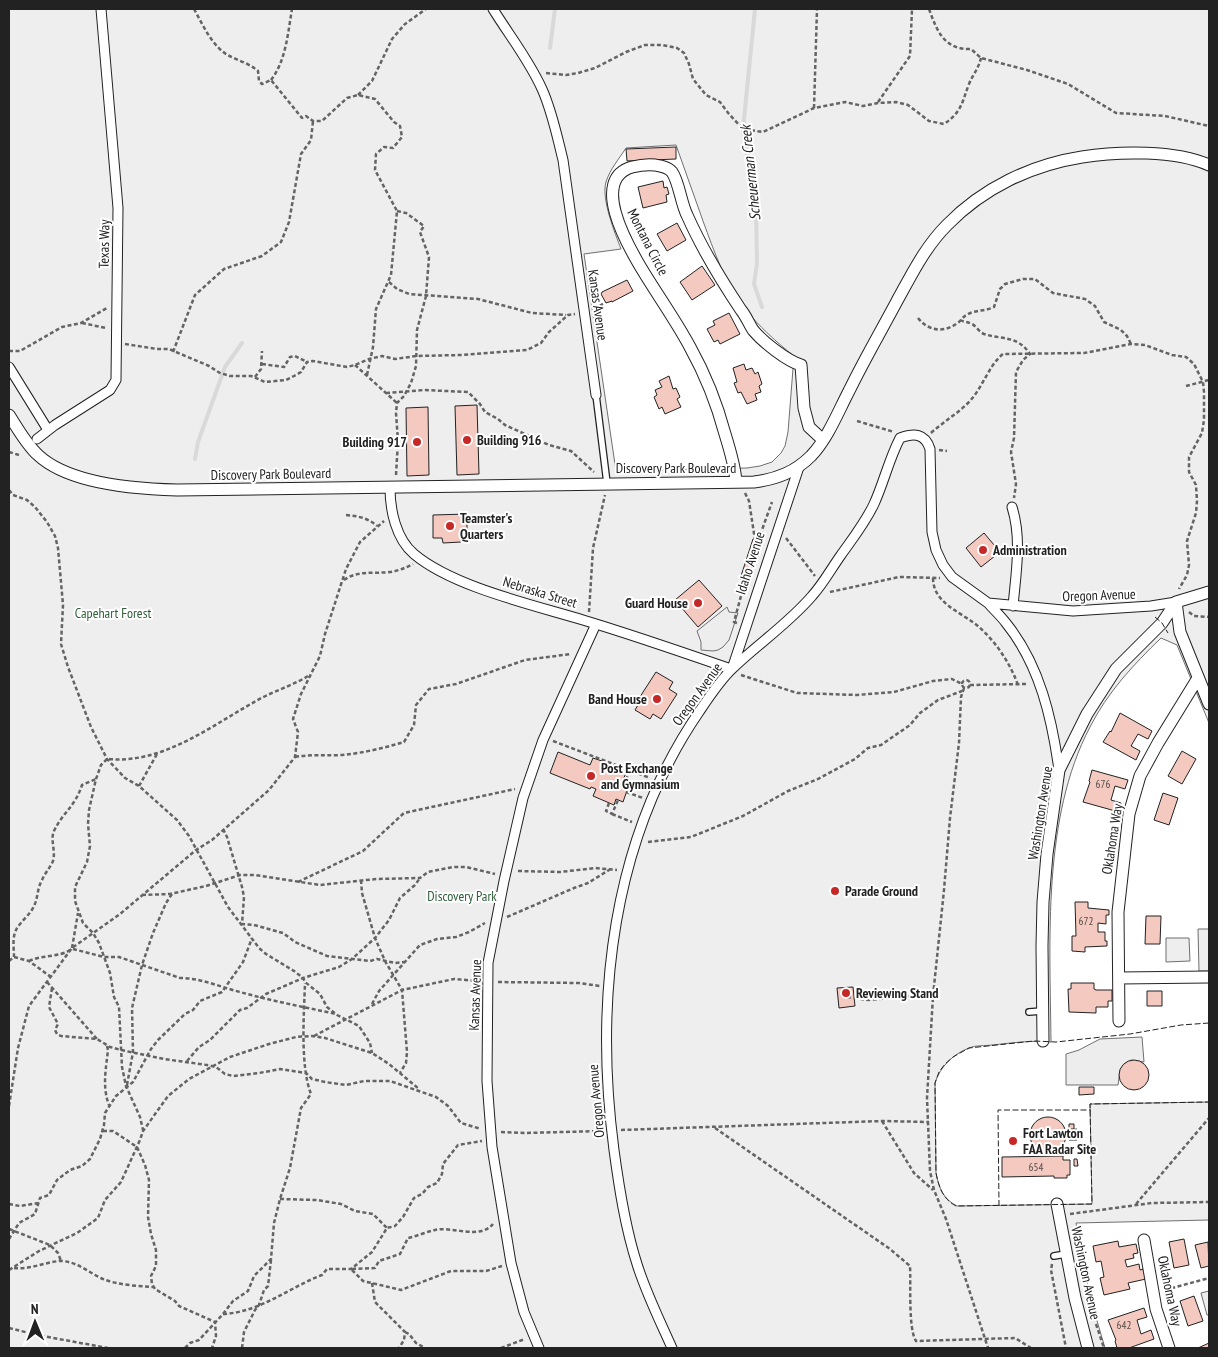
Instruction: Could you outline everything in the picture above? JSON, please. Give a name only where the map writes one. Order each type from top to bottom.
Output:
[{"type":"street","name":"Texas Way","points":[[37,440],[48,430],[110,390],[116,380],[118,208],[101,9]]},
{"type":"street","name":"Kansas Avenue","points":[[492,9],[542,89],[563,160],[596,395]]},
{"type":"street","name":"Discovery Park Boulevard","points":[[9,415],[29,446],[50,464],[73,474],[125,486],[177,490],[754,482],[768,480],[786,474],[799,466],[811,456],[823,440],[922,255],[946,226],[970,204],[996,187],[1027,171],[1061,160],[1095,154],[1176,156],[1209,165]]},
{"type":"street","name":"Montana Circle","points":[[736,482],[735,469],[722,422],[707,383],[690,348],[647,278],[621,229],[614,208],[613,194],[616,180],[623,171],[644,164],[670,170],[676,179],[688,218],[708,258],[754,330],[786,358],[793,363],[802,365],[804,408],[809,428],[823,440]]},
{"type":"street","points":[[9,367],[48,430]]},
{"type":"street","name":"Oregon Avenue","points":[[672,1348],[637,1264],[623,1202],[608,1095],[609,987],[620,899],[636,842],[669,760],[699,711],[732,669],[823,589],[840,556],[861,529],[873,506],[886,478],[900,438],[910,434],[920,435],[926,439],[931,456],[932,532],[936,550],[943,565],[952,577],[988,603],[1081,611],[1151,606],[1176,602]]},
{"type":"street","name":"Idaho Avenue","points":[[732,669],[799,466]]},
{"type":"street","name":"Nebraska Street","points":[[393,487],[390,502],[402,539],[414,553],[447,575],[732,669]]},
{"type":"street","points":[[1012,507],[1017,524],[1018,544],[1012,606]]},
{"type":"street","points":[[1209,592],[1176,602],[1180,632],[1209,704]]},
{"type":"street","name":"Washington Avenue","points":[[1042,1041],[1043,902],[1059,770],[1087,714],[1116,669],[1162,623],[1176,602]]},
{"type":"street","points":[[988,603],[1021,644],[1040,684],[1052,724],[1059,770]]},
{"type":"street","name":"Kansas Avenue","points":[[539,1348],[524,1312],[511,1263],[492,1136],[487,1081],[488,962],[505,874],[525,791],[543,740],[582,653],[592,622]]},
{"type":"street","name":"Oklahoma Way","points":[[1119,1021],[1118,899],[1132,799],[1146,765],[1198,678]]},
{"type":"street","points":[[1119,978],[1209,978]]},
{"type":"street","name":"Washington Avenue","points":[[1058,1210],[1066,1254],[1088,1348]]},
{"type":"street","name":"Oklahoma Way","points":[[1144,1240],[1156,1309],[1170,1348]]},
{"type":"lane","name":"Kansas Avenue","points":[[596,395],[607,483]]},
{"type":"lane","points":[[1029,1012],[1042,1011]]},
{"type":"lane","points":[[1054,1256],[1066,1254]]},
{"type":"path","points":[[194,9],[214,43],[225,53],[258,71],[259,81],[262,84],[271,80],[275,75],[282,57],[292,9]]},
{"type":"path","points":[[358,95],[372,81],[392,39],[405,24],[426,9]]},
{"type":"path","points":[[814,108],[817,9]]},
{"type":"path","points":[[878,103],[910,56],[912,9]]},
{"type":"path","points":[[929,9],[934,23],[946,43],[959,49],[970,49],[981,58],[1028,70],[1068,84],[1116,113],[1165,116],[1209,126]]},
{"type":"path","points":[[532,71],[553,74],[578,73],[595,68],[645,45],[662,45],[677,48],[684,53],[693,79],[706,95],[720,102],[743,128],[763,132],[814,108],[845,102],[863,106],[896,102],[908,105],[930,121],[944,124],[954,117],[963,104],[981,58]]},
{"type":"path","points":[[271,80],[302,118],[306,116],[313,121],[322,121],[347,98],[358,95],[375,98],[394,122],[400,126],[402,137],[397,144],[393,148],[384,147],[376,154],[376,170],[397,211],[406,213],[424,226],[420,232],[429,257],[426,296],[417,330],[416,366],[406,391],[397,403],[398,441],[393,487]]},
{"type":"path","points":[[173,352],[195,295],[224,269],[262,256],[282,242],[289,222],[301,154],[311,140],[313,121]]},
{"type":"path","points":[[367,375],[376,309],[389,282],[393,260],[397,211]]},
{"type":"path","points":[[918,318],[923,325],[937,330],[948,329],[966,315],[994,307],[1000,289],[1004,284],[1023,279],[1035,279],[1053,293],[1085,299],[1094,306],[1104,322],[1121,330],[1131,344]]},
{"type":"path","points":[[389,282],[397,289],[409,294],[478,299],[532,313],[578,314]]},
{"type":"path","points":[[9,351],[20,351],[62,327],[81,323],[117,303]]},
{"type":"path","points":[[262,364],[284,367],[290,357],[295,356],[307,362],[317,361],[347,367],[382,356],[395,358],[527,350],[541,343],[549,332],[568,315]]},
{"type":"path","points":[[960,320],[972,324],[982,333],[1013,339],[1025,347],[1030,354]]},
{"type":"path","points":[[81,323],[117,330]]},
{"type":"path","points":[[116,343],[157,350],[169,350],[210,366],[220,373],[230,376],[255,377],[265,382],[286,380],[301,372],[307,362]]},
{"type":"path","points":[[926,439],[968,404],[979,390],[994,361],[1002,354],[1084,353],[1131,344],[1145,345],[1172,355],[1186,357],[1194,364],[1203,382],[1204,413],[1202,433],[1189,457],[1190,472],[1196,485],[1196,513],[1186,541],[1189,565],[1187,575],[1177,593],[1176,602],[1194,616],[1209,617]]},
{"type":"path","points":[[255,377],[261,369],[262,351]]},
{"type":"path","points":[[1012,507],[1016,484],[1011,452],[1014,438],[1016,372],[1023,360],[1030,354]]},
{"type":"path","points":[[355,365],[397,403]]},
{"type":"path","points":[[1186,386],[1209,380]]},
{"type":"path","points":[[386,393],[424,390],[468,392],[485,412],[498,419],[504,425],[549,446],[571,451],[594,472]]},
{"type":"path","points":[[857,421],[893,432]]},
{"type":"path","points":[[940,450],[947,451]]},
{"type":"path","points":[[9,452],[19,455]]},
{"type":"path","points":[[592,622],[590,612],[593,548],[607,483]]},
{"type":"path","points":[[9,490],[13,495],[26,500],[35,507],[55,536],[58,548],[63,605],[61,644],[91,727],[107,759],[125,778],[138,786],[177,820],[228,907],[266,954],[294,971],[320,994],[327,1007],[337,1015]]},
{"type":"path","points":[[744,492],[749,501],[756,540],[772,502]]},
{"type":"path","points":[[9,960],[14,957],[29,960],[48,955],[64,954],[120,914],[196,850],[212,840],[269,790],[294,757],[298,732],[293,718],[301,694],[320,656],[325,634],[346,569],[360,542],[393,514]]},
{"type":"path","points":[[346,515],[363,518],[377,526]]},
{"type":"path","points":[[778,527],[823,589],[899,577],[952,577]]},
{"type":"path","points":[[342,581],[351,575],[403,569],[420,557]]},
{"type":"path","points":[[933,578],[933,585],[937,594],[951,609],[978,626],[996,645],[1011,666],[1018,685]]},
{"type":"path","points":[[735,622],[746,581]]},
{"type":"path","points":[[294,757],[312,754],[341,755],[379,749],[404,742],[414,725],[416,705],[429,690],[456,684],[525,660],[582,653]]},
{"type":"path","points":[[732,669],[740,675],[797,693],[857,695],[894,692],[933,681],[952,680],[962,684],[964,689],[933,996],[927,1098],[930,1163],[934,1190],[946,1218],[988,1348]]},
{"type":"path","points":[[107,759],[132,759],[170,748],[216,726],[256,701],[310,675]]},
{"type":"path","points":[[962,684],[966,680],[970,685]]},
{"type":"path","points":[[636,842],[660,842],[691,837],[743,816],[788,791],[818,779],[855,759],[868,748],[881,745],[910,725],[920,713],[938,700],[958,693],[970,685],[1040,684]]},
{"type":"path","points":[[555,741],[650,778],[648,785]]},
{"type":"path","points":[[138,786],[157,753]]},
{"type":"path","points":[[107,759],[96,779],[89,810],[90,846],[87,862],[75,888],[75,901],[83,923],[99,943],[110,973],[114,997],[119,1007],[122,1067],[126,1086],[140,1117],[143,1131]]},
{"type":"path","points":[[626,780],[630,770]]},
{"type":"path","points":[[14,957],[13,940],[16,930],[34,905],[42,879],[50,868],[55,855],[52,833],[78,798],[82,785],[96,779]]},
{"type":"path","points":[[296,882],[363,850],[404,813],[515,789],[525,791]]},
{"type":"path","points":[[626,792],[648,800]]},
{"type":"path","points":[[642,798],[645,792]]},
{"type":"path","points":[[612,814],[618,800]]},
{"type":"path","points":[[609,803],[606,811],[633,822]]},
{"type":"path","points":[[223,829],[240,876],[244,897],[242,924]]},
{"type":"path","points":[[187,1061],[199,1047],[210,1040],[240,1010],[247,1008],[261,997],[302,978],[324,972],[352,959],[375,938],[389,920],[400,898],[428,872],[466,866],[490,873],[505,874],[516,871],[560,872],[595,868],[627,871]]},
{"type":"path","points":[[142,894],[156,896],[172,894],[240,876],[255,875],[296,882],[332,885],[361,880],[420,878]]},
{"type":"path","points":[[361,880],[362,893],[375,938],[385,961],[402,990],[407,1052],[406,1063],[400,1074]]},
{"type":"path","points":[[126,1086],[133,1052],[132,1008],[142,965],[152,933],[172,894]]},
{"type":"path","points":[[9,1106],[18,1048],[30,1006],[72,948],[78,912]]},
{"type":"path","points":[[242,924],[254,925],[283,933],[295,942],[327,956],[404,962]]},
{"type":"path","points":[[9,1239],[19,1223],[35,1214],[40,1198],[49,1194],[57,1180],[70,1170],[82,1166],[90,1159],[97,1148],[103,1131],[105,1113],[116,1096],[133,1082],[158,1040],[185,1014],[193,1010],[200,1001],[222,992],[243,962],[252,938]]},
{"type":"path","points":[[72,948],[104,957],[119,957],[180,978],[197,979],[224,988],[337,1015],[359,1026],[370,1043],[372,1053]]},
{"type":"path","points":[[29,960],[51,977]]},
{"type":"path","points":[[312,1036],[402,990],[454,979],[609,987]]},
{"type":"path","points":[[47,982],[97,1039],[106,1045],[120,1050],[213,1066],[232,1076],[259,1074],[280,1069],[306,1073],[312,1079],[325,1082],[357,1084],[364,1081],[390,1080],[436,1097],[448,1106],[462,1123],[492,1136]]},
{"type":"path","points":[[242,1348],[244,1332],[264,1290],[268,1286],[274,1223],[290,1168],[301,1108],[311,1094],[306,1082],[304,1037],[305,982]]},
{"type":"path","points":[[52,988],[49,1007],[58,1024],[55,1030],[57,1034],[97,1039]]},
{"type":"path","points":[[846,997],[868,1000],[922,995],[933,996]]},
{"type":"path","points":[[9,1270],[24,1259],[77,1233],[98,1218],[105,1200],[121,1182],[143,1131],[163,1102],[173,1090],[189,1079],[230,1058],[269,1044],[312,1036],[325,1038],[372,1053],[389,1064],[422,1091]]},
{"type":"path","points":[[106,1045],[108,1050],[105,1087],[109,1106]]},
{"type":"path","points":[[1135,1205],[1209,1118]]},
{"type":"path","points":[[351,1269],[372,1252],[387,1228],[395,1226],[403,1217],[414,1198],[437,1182],[442,1174],[443,1164],[458,1145],[466,1142],[492,1136],[524,1133],[882,1121],[929,1122]]},
{"type":"path","points":[[882,1121],[914,1173],[934,1190]]},
{"type":"path","points":[[714,1127],[890,1249],[910,1266],[912,1326],[913,1338],[916,1342],[1016,1338],[1031,1348]]},
{"type":"path","points":[[103,1131],[113,1131],[137,1147],[150,1180],[148,1217],[156,1250],[156,1266],[151,1276],[153,1287]]},
{"type":"path","points":[[280,1199],[317,1200],[341,1204],[355,1211],[373,1214],[387,1228]]},
{"type":"path","points":[[1058,1210],[1152,1203],[1209,1202]]},
{"type":"path","points":[[9,1204],[20,1206],[39,1203]]},
{"type":"path","points":[[223,1314],[242,1312],[257,1307],[322,1275],[327,1269],[375,1268],[378,1261],[400,1254],[408,1238],[435,1230],[481,1231],[490,1227],[497,1218],[503,1216]]},
{"type":"path","points":[[9,1229],[50,1246],[58,1253],[61,1261]]},
{"type":"path","points":[[1054,1256],[1051,1270],[1066,1348]]},
{"type":"path","points":[[185,1348],[190,1343],[199,1340],[233,1301],[248,1291],[254,1276],[271,1259]]},
{"type":"path","points":[[13,1268],[24,1269],[61,1261],[80,1266],[94,1275],[115,1282],[153,1287],[175,1301],[178,1306],[215,1322]]},
{"type":"path","points":[[351,1269],[363,1281],[401,1290],[451,1271],[486,1271],[511,1263]]},
{"type":"path","points":[[1154,1294],[1209,1278]]},
{"type":"path","points":[[372,1284],[375,1302],[416,1343],[425,1348]]},
{"type":"path","points":[[1093,1317],[1104,1348]]},
{"type":"path","points":[[212,1348],[216,1336],[215,1322]]},
{"type":"path","points":[[9,1328],[36,1335],[108,1348]]},
{"type":"path","points":[[399,1348],[404,1340],[405,1332]]},
{"type":"path","points":[[501,1348],[534,1337]]},
{"type":"green space","name":"Discovery Park","points":[[9,9],[1209,9],[1209,723],[1177,645],[1161,638],[1121,680],[1104,703],[1090,727],[1075,763],[1064,800],[1056,840],[1052,881],[1050,922],[1051,1042],[1022,1042],[969,1048],[948,1062],[940,1072],[935,1083],[936,1173],[942,1193],[957,1206],[1092,1204],[1090,1104],[1209,1102],[1209,1220],[1076,1223],[1090,1297],[1105,1348],[9,1348]],"holes":[[[676,145],[711,244],[731,288],[744,308],[756,321],[794,356],[788,432],[785,446],[772,462],[760,466],[747,468],[616,471],[584,254],[621,249],[609,216],[605,189],[610,173],[626,148]]]},
{"type":"green space","points":[[1198,929],[1209,929],[1209,971],[1199,971]]},
{"type":"green space","points":[[1166,938],[1189,938],[1190,961],[1166,962]]},
{"type":"green space","points":[[1209,1291],[1209,1315],[1207,1315],[1201,1293]]},
{"type":"shaded area","points":[[727,607],[729,612],[738,613],[729,640],[718,650],[701,650],[701,642],[697,631]]},
{"type":"shaded area","points":[[1142,1037],[1144,1062],[1131,1060],[1124,1064],[1120,1071],[1118,1085],[1066,1085],[1066,1054],[1079,1050],[1100,1039]]},
{"type":"building","points":[[676,147],[676,159],[627,161],[626,149]]},
{"type":"building","points":[[663,181],[664,188],[667,187],[669,194],[666,195],[667,202],[643,208],[638,187]]},
{"type":"building","points":[[677,223],[686,240],[667,251],[657,234]]},
{"type":"building","points":[[702,266],[715,285],[692,300],[680,282]]},
{"type":"building","points":[[627,280],[633,291],[612,302],[606,303],[601,294],[602,292]]},
{"type":"building","points":[[729,313],[740,334],[720,344],[718,340],[714,342],[707,329],[715,325],[713,321]]},
{"type":"building","points":[[744,364],[746,370],[752,368],[755,374],[758,372],[762,384],[759,386],[761,392],[755,394],[757,400],[747,404],[741,392],[738,393],[734,383],[737,382],[733,368]]},
{"type":"building","points":[[669,376],[673,389],[676,388],[680,397],[677,399],[681,407],[665,414],[662,407],[659,409],[654,397],[657,395],[655,390],[662,387],[659,381]]},
{"type":"building","name":"Building 916","points":[[477,405],[479,474],[457,475],[455,406]]},
{"type":"building","name":"Building 917","points":[[428,407],[429,475],[407,476],[406,408]]},
{"type":"building","name":"Teamster's Quarters","points":[[467,514],[467,537],[461,537],[461,542],[443,543],[442,538],[433,538],[433,515]]},
{"type":"building","name":"Administration","points":[[984,533],[1000,552],[981,567],[966,548]]},
{"type":"building","points":[[753,539],[760,542],[747,581],[740,579]]},
{"type":"building","name":"Guard House","points":[[699,580],[722,606],[698,627],[675,600]]},
{"type":"building","name":"Band House","points":[[656,672],[673,682],[669,689],[677,694],[661,719],[653,714],[650,719],[635,710],[638,705],[636,703]]},
{"type":"building","points":[[1120,713],[1152,731],[1148,739],[1138,734],[1131,746],[1140,751],[1136,760],[1103,742],[1111,732]]},
{"type":"building","points":[[1182,751],[1196,759],[1182,784],[1168,776]]},
{"type":"building","name":"Post Exchange and Gymnasium","points":[[558,752],[590,765],[593,758],[608,763],[607,766],[626,773],[623,780],[630,782],[623,802],[616,799],[614,805],[593,796],[596,789],[591,787],[590,789],[550,773]]},
{"type":"building","points":[[1092,770],[1128,780],[1125,789],[1115,786],[1111,800],[1121,803],[1119,812],[1083,802]]},
{"type":"building","points":[[1163,793],[1178,798],[1169,825],[1154,820]]},
{"type":"building","points":[[1075,902],[1088,902],[1088,908],[1109,910],[1109,915],[1106,915],[1106,924],[1098,923],[1098,932],[1105,932],[1107,946],[1085,947],[1085,952],[1072,951],[1072,936],[1076,936]]},
{"type":"building","points":[[1146,916],[1161,916],[1160,944],[1145,944]]},
{"type":"building","points":[[1071,983],[1094,983],[1094,989],[1096,990],[1112,990],[1112,1001],[1108,1001],[1108,1007],[1096,1007],[1096,1013],[1069,1012],[1068,989],[1071,989]]},
{"type":"building","name":"Reviewing Stand","points":[[853,987],[855,1006],[839,1008],[837,988]]},
{"type":"building","points":[[1147,991],[1162,991],[1162,1006],[1147,1006]]},
{"type":"building","points":[[1134,1060],[1144,1065],[1149,1075],[1144,1085],[1134,1090],[1124,1085],[1119,1075],[1124,1065]]},
{"type":"building","points":[[1079,1087],[1094,1087],[1094,1094],[1079,1095]]},
{"type":"building","points":[[1048,1117],[1055,1118],[1061,1122],[1065,1128],[1065,1142],[1061,1148],[1055,1152],[1048,1153],[1041,1152],[1035,1148],[1031,1142],[1030,1135],[1031,1128],[1035,1122],[1041,1118]]},
{"type":"building","points":[[1069,1124],[1074,1124],[1074,1129],[1069,1129]]},
{"type":"building","points":[[1077,1129],[1077,1140],[1069,1140],[1069,1130]]},
{"type":"building","points":[[1063,1156],[1063,1160],[1070,1160],[1070,1175],[1067,1175],[1067,1178],[1054,1178],[1054,1176],[1002,1177],[1002,1157]]},
{"type":"building","points":[[1074,1159],[1077,1159],[1078,1166],[1074,1166]]},
{"type":"building","points":[[1184,1239],[1189,1265],[1174,1268],[1169,1242]]},
{"type":"building","points":[[1118,1241],[1119,1247],[1136,1244],[1138,1253],[1133,1254],[1134,1258],[1125,1260],[1127,1267],[1139,1264],[1140,1270],[1144,1269],[1146,1279],[1128,1283],[1130,1289],[1104,1295],[1100,1278],[1104,1277],[1101,1261],[1096,1262],[1093,1246]]},
{"type":"building","points":[[1208,1242],[1209,1266],[1201,1268],[1195,1245]]},
{"type":"building","points":[[1194,1296],[1203,1321],[1188,1326],[1180,1301]]},
{"type":"building","points":[[1144,1308],[1147,1317],[1137,1320],[1141,1334],[1151,1330],[1154,1339],[1129,1348],[1117,1348],[1108,1320]]},
{"type":"building","points":[[1209,1343],[1209,1348],[1198,1348]]},
{"type":"waterway","name":"Scheuerman Creek","points":[[550,48],[555,9]]},
{"type":"waterway","name":"Scheuerman Creek","points":[[755,9],[743,129],[756,209],[757,263],[754,284],[762,307]]},
{"type":"waterway","points":[[195,459],[198,442],[225,367],[242,343]]},
{"type":"fence","points":[[1155,617],[1162,623],[1168,633]]},
{"type":"fence","points":[[1209,1023],[1056,1042],[1034,1041],[969,1048],[953,1057],[939,1072],[935,1083],[936,1173],[939,1184],[942,1193],[956,1206],[1092,1204],[1090,1104],[1209,1102]]},
{"type":"fence","points":[[999,1206],[998,1110],[1091,1110]]},
{"type":"place","name":"Building 916","points":[[467,440]]},
{"type":"place","name":"Building 917","points":[[417,442]]},
{"type":"place","name":"Teamster's Quarters","points":[[450,526]]},
{"type":"place","name":"Administration","points":[[983,550]]},
{"type":"place","name":"Guard House","points":[[698,603]]},
{"type":"place","name":"Band House","points":[[657,699]]},
{"type":"place","name":"Post Exchange and Gymnasium","points":[[591,776]]},
{"type":"place","name":"Parade Ground","points":[[835,891]]},
{"type":"place","name":"Reviewing Stand","points":[[846,993]]},
{"type":"place","name":"Fort Lawton FAA Radar Site","points":[[1013,1141]]},
{"type":"park label","name":"Capehart Forest","points":[[113,613]]}]
